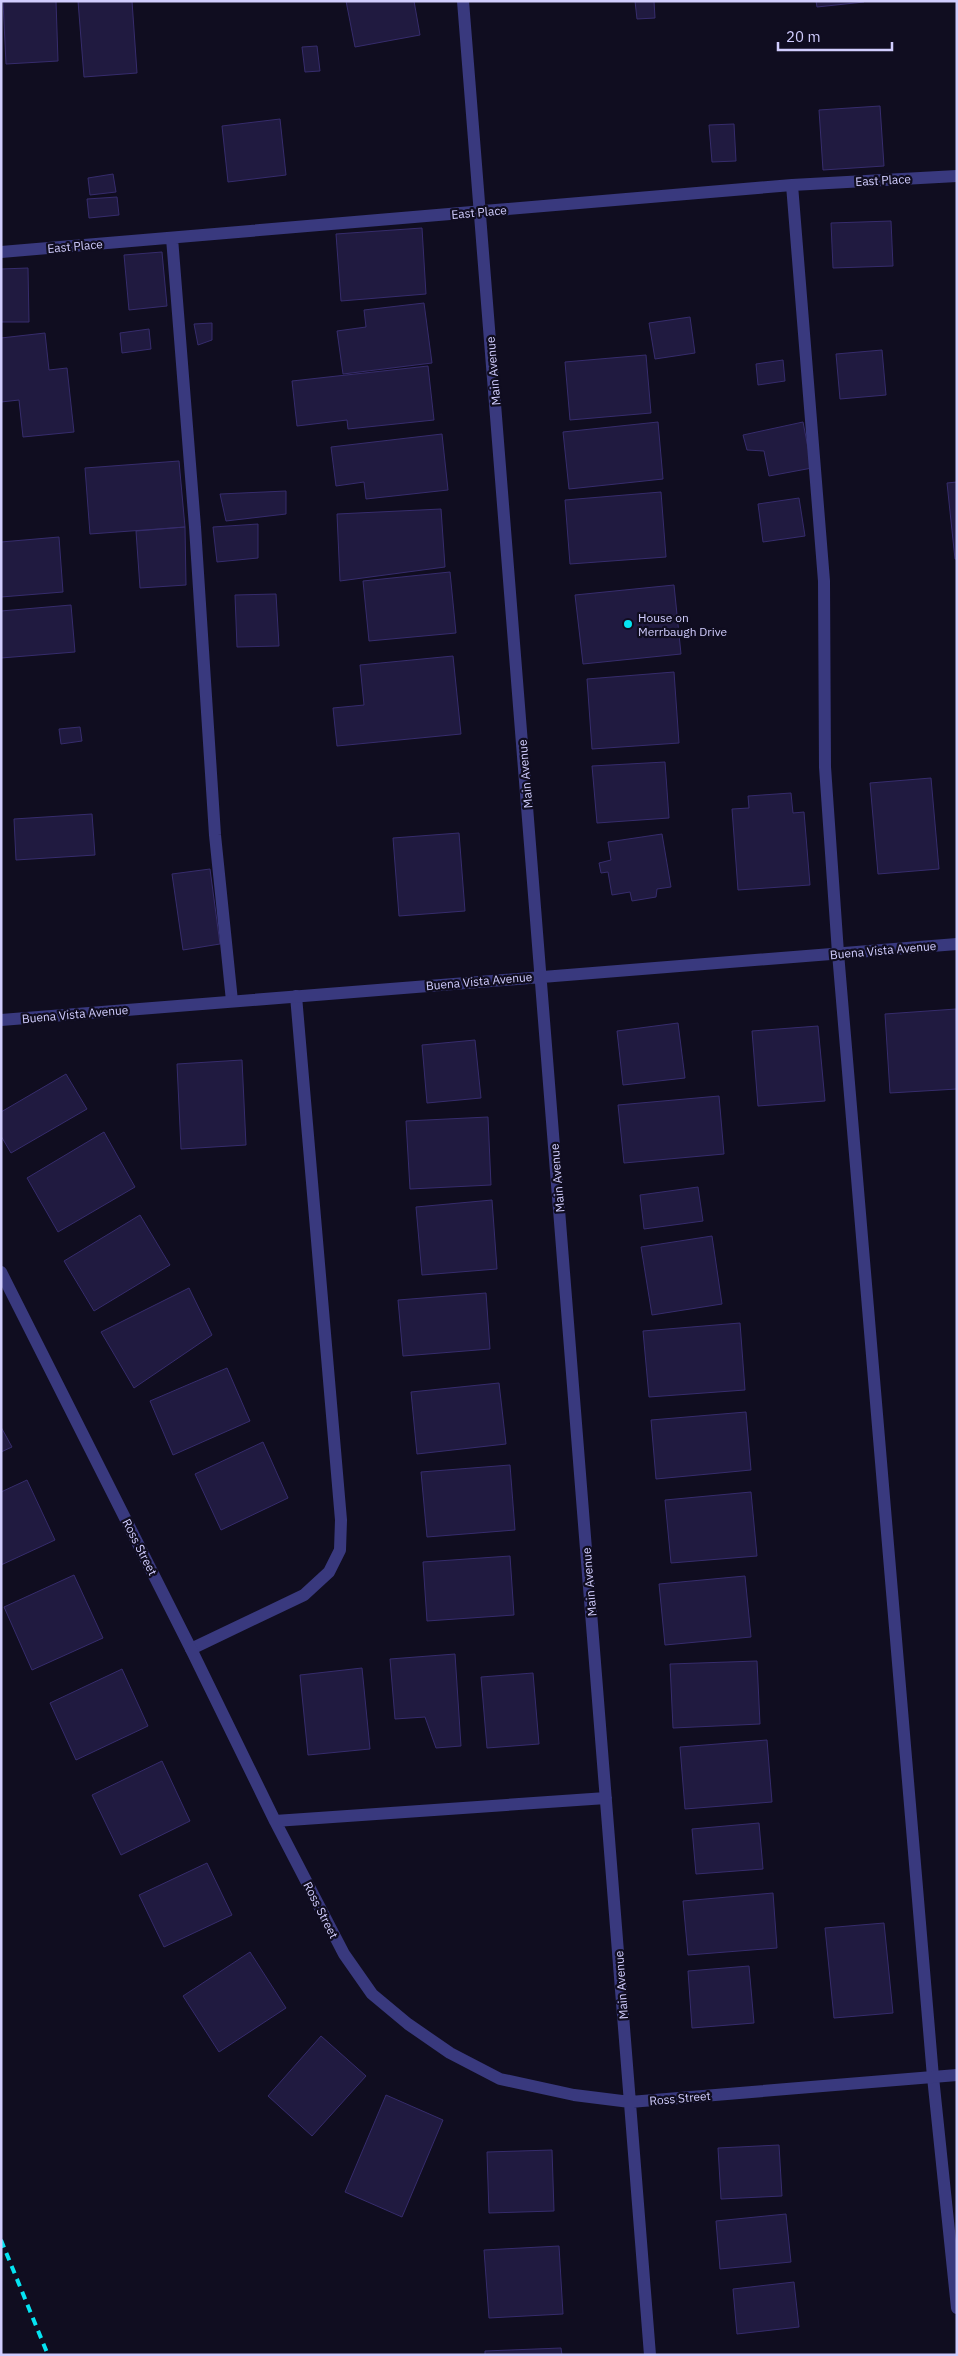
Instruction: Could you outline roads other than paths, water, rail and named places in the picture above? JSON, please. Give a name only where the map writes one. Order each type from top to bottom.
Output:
[{"type":"street","name":"Main Avenue","points":[[463,1],[650,2355]]},
{"type":"street","name":"East Place","points":[[1,252],[792,185],[957,176]]},
{"type":"street","points":[[792,185],[824,581],[825,767],[838,953],[933,2077],[957,2308]]},
{"type":"street","points":[[172,238],[195,527],[215,835],[232,1001]]},
{"type":"street","name":"Buena Vista Avenue","points":[[1,1020],[957,944]]},
{"type":"street","points":[[191,1649],[304,1595],[329,1572],[340,1550],[340,1510],[296,996]]},
{"type":"street","name":"Ross Street","points":[[1,1272],[191,1649],[274,1820],[344,1954],[372,1994],[408,2024],[450,2053],[500,2079],[574,2095],[630,2102],[957,2075]]},
{"type":"street","points":[[274,1820],[606,1798]]},
{"type":"railway","points":[[1,2240],[48,2355]]},
{"type":"place","name":"House on Merrbaugh Drive","points":[[628,624]]}]
